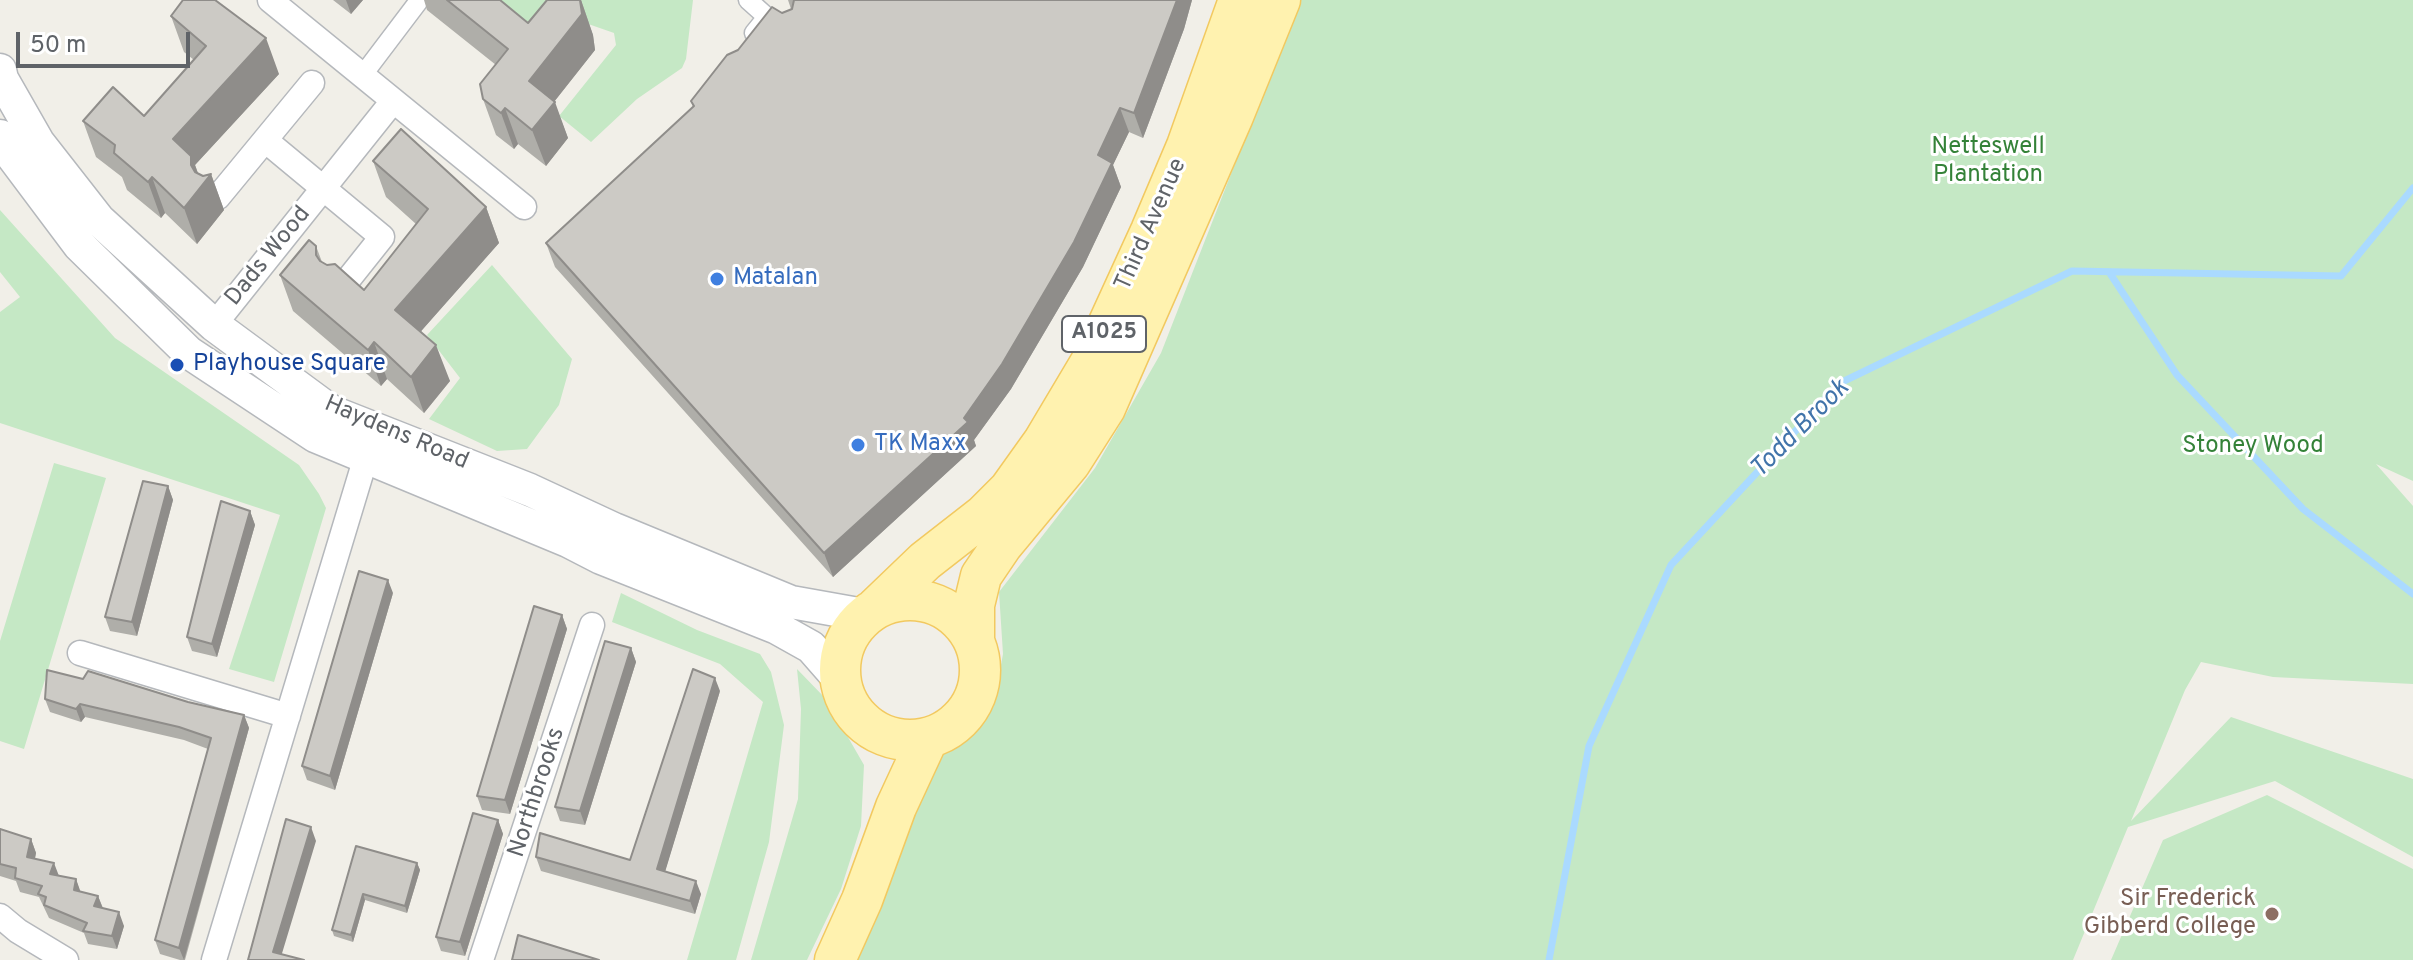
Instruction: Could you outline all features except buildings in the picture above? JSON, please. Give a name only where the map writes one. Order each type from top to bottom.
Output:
[{"type":"main road","name":"Third Avenue","points":[[870,612],[925,561],[984,515],[1009,490],[1044,441],[1091,362],[1151,231],[1187,146],[1239,0]]},
{"type":"main road","name":"Third Avenue","points":[[974,639],[974,605],[981,576],[1002,545],[1070,463],[1105,408],[1233,116],[1280,0]]},
{"type":"main road","points":[[870,612],[897,600],[920,600],[942,607],[961,621],[974,639]]},
{"type":"main road","name":"A1025","points":[[839,679],[839,659],[845,639],[870,612]]},
{"type":"main road","name":"A1025","points":[[928,738],[947,730],[963,716],[974,699],[980,680],[980,659],[974,639]]},
{"type":"main road","points":[[839,679],[846,701],[859,720],[878,733],[911,741],[928,738]]},
{"type":"main road","points":[[878,733],[896,807]]},
{"type":"main road","points":[[835,960],[862,900],[896,807],[928,738]]},
{"type":"street","points":[[270,0],[524,207]]},
{"type":"street","points":[[748,0],[767,17],[747,49],[779,15],[786,20]]},
{"type":"street","points":[[362,76],[418,2]]},
{"type":"street","name":"Haydens Road","points":[[0,70],[2,79],[38,142],[99,220],[214,325],[371,444],[601,558],[777,628],[811,647],[839,679]]},
{"type":"street","points":[[218,197],[312,83]]},
{"type":"street","name":"Dads Wood","points":[[214,325],[393,101]]},
{"type":"street","name":"Haydens Road","points":[[0,136],[79,245],[188,352],[315,436],[371,444],[530,490],[614,529],[791,602],[870,612]]},
{"type":"street","name":"Dads Wood","points":[[265,140],[382,237],[343,286]]},
{"type":"street","points":[[214,960],[371,444]]},
{"type":"street","name":"Northbrooks","points":[[481,960],[592,625]]},
{"type":"street","points":[[80,653],[288,716]]},
{"type":"street","points":[[0,916],[18,931],[66,960]]},
{"type":"green space","points":[[468,0],[693,0],[686,59],[682,68],[637,99],[591,142],[559,116],[616,45],[614,33],[574,19],[542,59]]},
{"type":"green space","points":[[1299,0],[2413,0],[2413,481],[2376,464],[2413,506],[2413,684],[2273,677],[2201,662],[2185,690],[2131,821],[2231,717],[2413,779],[2413,857],[2275,781],[2128,827],[2073,960],[853,960],[941,752],[993,708],[1003,654],[999,592],[1095,468],[1161,353]]},
{"type":"green space","points":[[0,210],[115,338],[299,465],[319,494],[326,508],[274,682],[229,669],[280,515],[0,423],[0,312],[20,297],[0,272]]},
{"type":"green space","points":[[492,265],[572,359],[559,405],[527,449],[497,451],[429,419],[460,378],[427,335]]},
{"type":"green space","points":[[54,463],[106,478],[24,749],[0,741],[0,641]]},
{"type":"green space","points":[[621,593],[697,630],[760,654],[771,672],[784,725],[769,842],[736,960],[687,960],[763,702],[720,664],[612,622]]},
{"type":"green space","points":[[797,669],[826,699],[864,765],[861,826],[841,889],[807,960],[751,960],[798,799],[801,709]]},
{"type":"green space","name":"Sir Frederick Gibberd College","points":[[2267,795],[2413,869],[2413,960],[2111,960],[2163,840]]},
{"type":"waterway","name":"Todd Brook","points":[[1549,960],[1589,746],[1671,565],[1840,383],[2072,271],[2341,276],[2413,188]]},
{"type":"waterway","points":[[2109,272],[2177,375],[2303,509],[2413,594]]},
{"type":"place","name":"Matalan","points":[[717,279]]},
{"type":"place","name":"Playhouse Square","points":[[177,365]]},
{"type":"place","name":"TK Maxx","points":[[858,445]]},
{"type":"place","name":"Sir Frederick Gibberd College","points":[[2272,914]]},
{"type":"park label","name":"Netteswell Plantation","points":[[1988,162]]},
{"type":"park label","name":"Stoney Wood","points":[[2253,447]]}]
